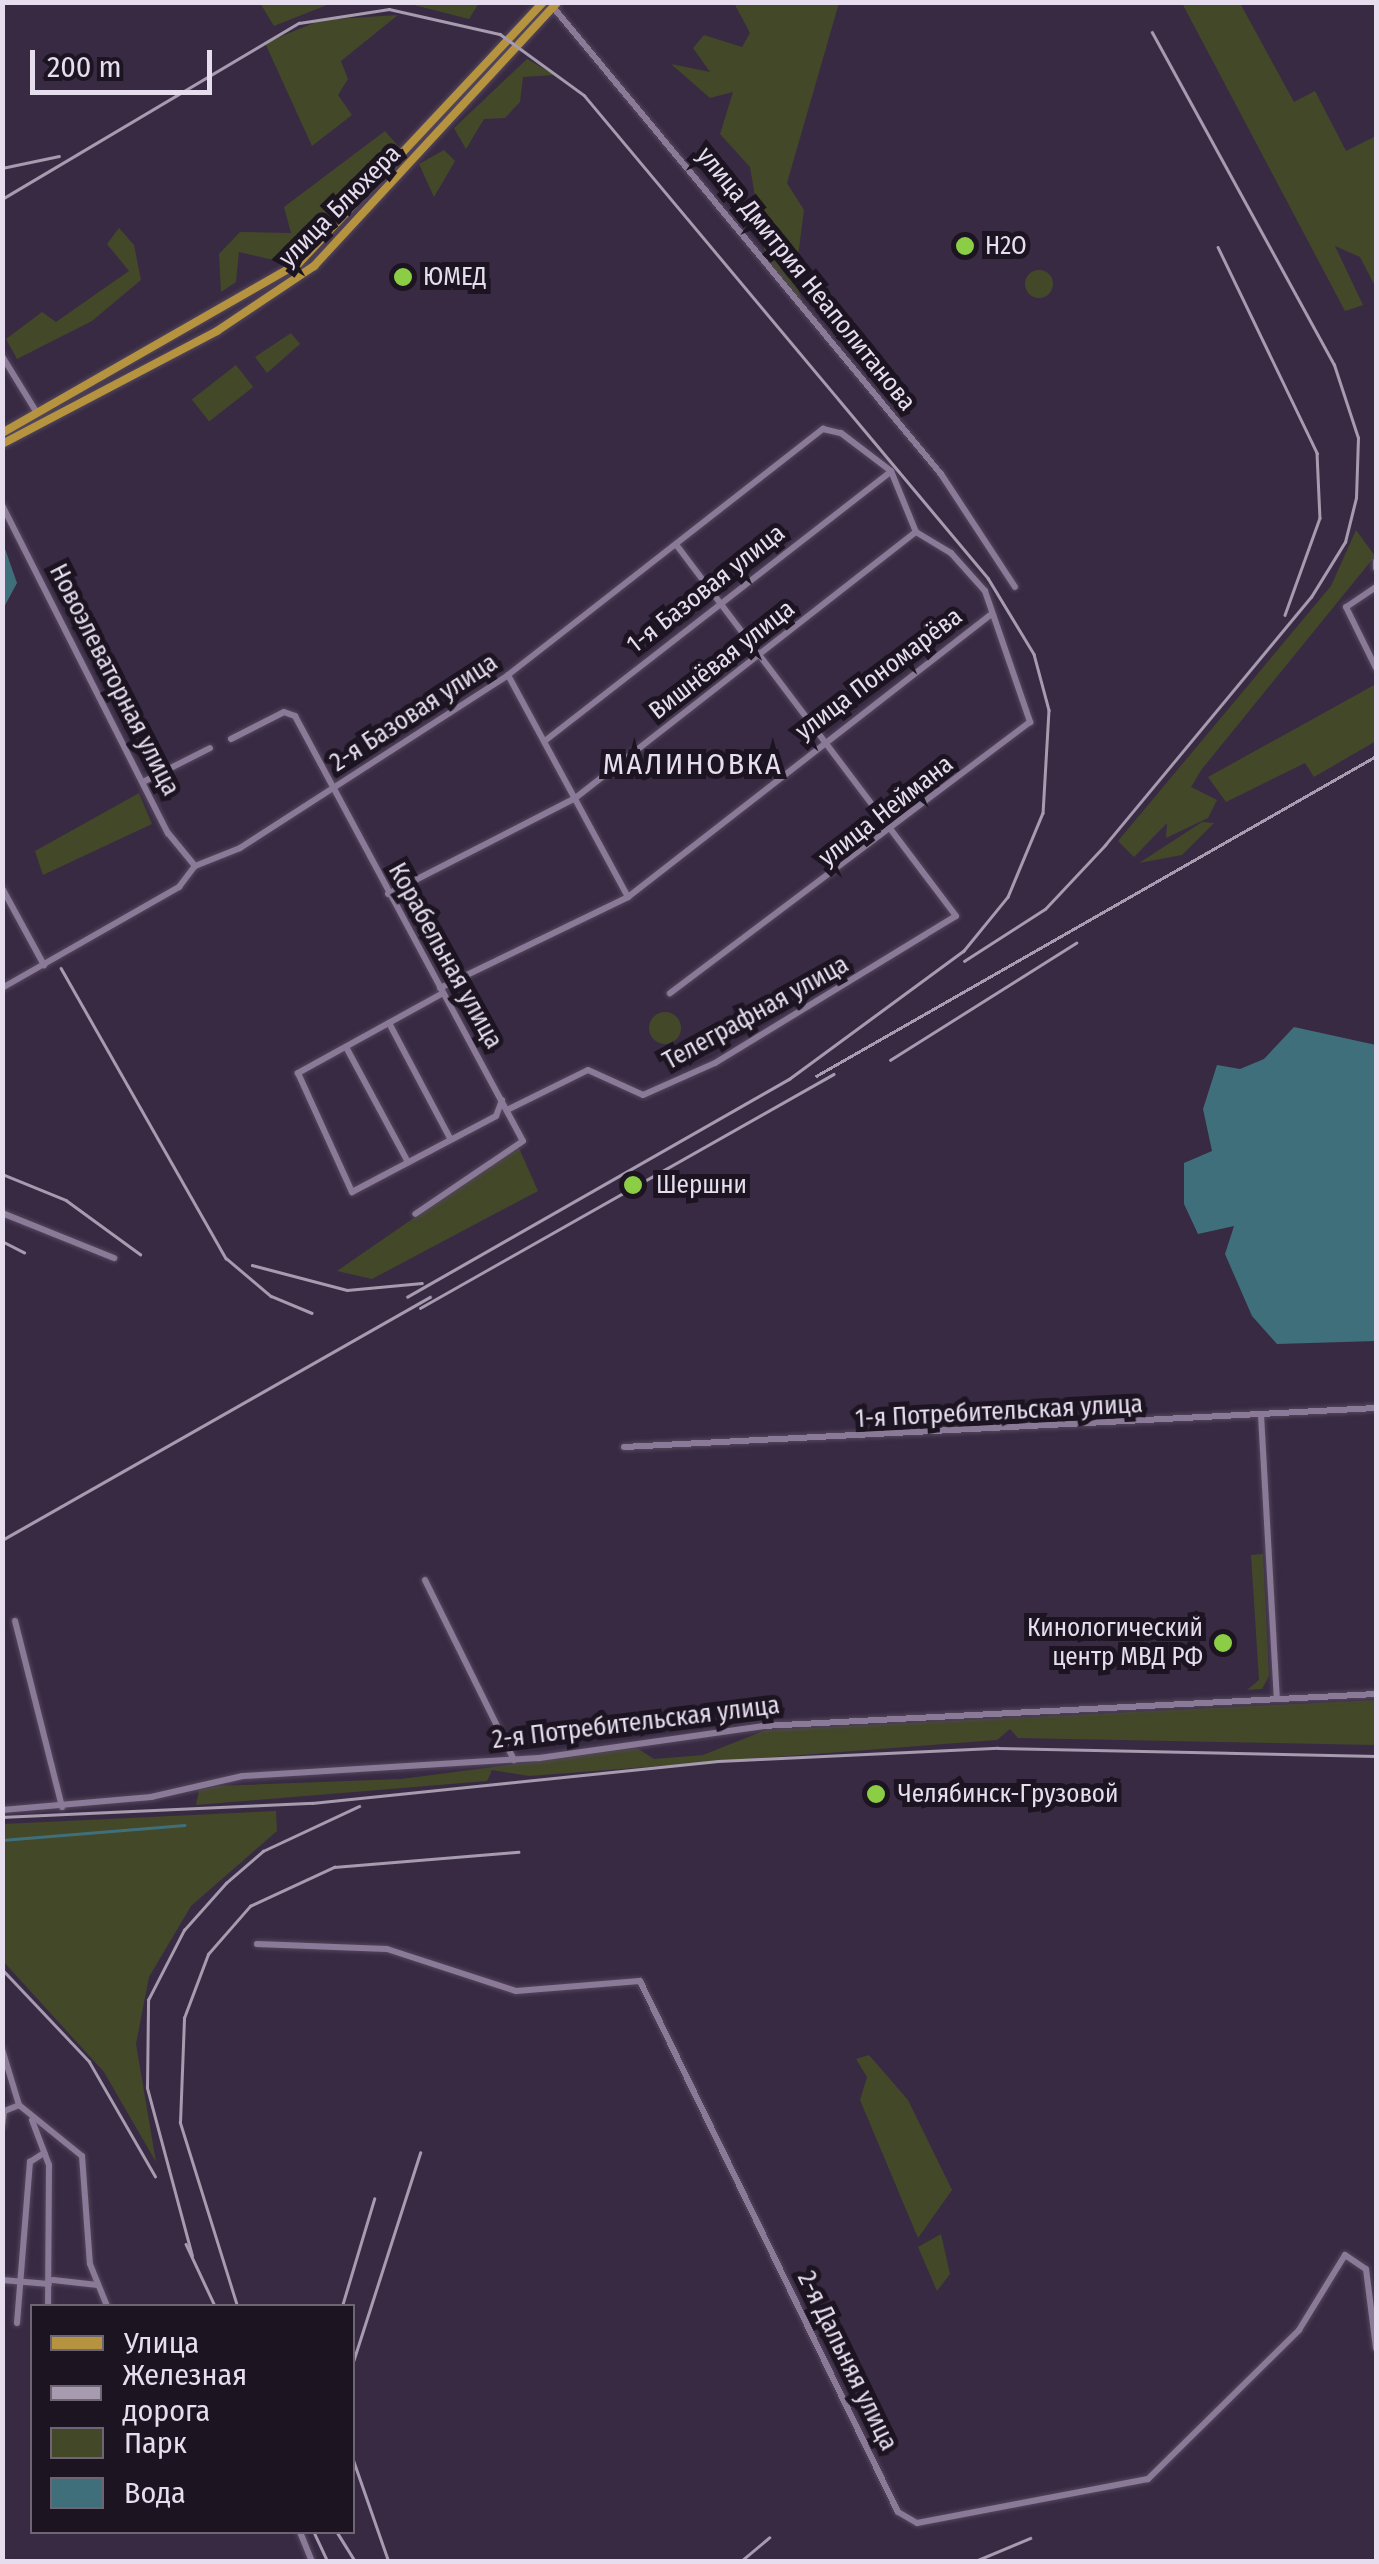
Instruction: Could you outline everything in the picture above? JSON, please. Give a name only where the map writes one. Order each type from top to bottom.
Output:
[{"type":"main road","name":"улица Блюхера","points":[[2,444],[299,262],[544,2]]},
{"type":"main road","name":"улица Блюхера","points":[[2,432],[40,418],[217,331],[314,266],[556,5]]},
{"type":"street","name":"улица Дмитрия Неаполитанова","points":[[556,5],[941,474],[1014,587]]},
{"type":"street","points":[[2,356],[40,418]]},
{"type":"street","name":"2-я Базовая улица","points":[[2,988],[190,880],[195,866],[331,791],[508,675],[678,547],[824,429],[891,471]]},
{"type":"street","points":[[891,471],[916,532],[969,570],[991,614]]},
{"type":"street","name":"1-я Базовая улица","points":[[546,740],[891,471]]},
{"type":"street","name":"Новоэлеваторная улица","points":[[2,505],[182,859],[195,866]]},
{"type":"street","name":"Вишнёвая улица","points":[[388,894],[574,800],[916,532]]},
{"type":"street","points":[[678,547],[760,658],[898,828]]},
{"type":"street","points":[[1376,561],[1376,568]]},
{"type":"street","points":[[1376,586],[1346,607],[1376,668]]},
{"type":"street","name":"улица Пономарёва","points":[[408,1162],[352,1192],[298,1072],[441,990],[628,897],[826,738],[991,614]]},
{"type":"street","name":"улица Неймана","points":[[670,993],[898,828],[1030,722],[991,614]]},
{"type":"street","points":[[508,675],[628,897]]},
{"type":"street","name":"Корабельная улица","points":[[231,739],[290,712],[523,1141],[415,1214]]},
{"type":"street","points":[[143,782],[210,748]]},
{"type":"street","name":"Телеграфная улица","points":[[507,1110],[588,1070],[644,1096],[942,933],[957,910],[898,828]]},
{"type":"street","points":[[2,888],[44,965]]},
{"type":"street","points":[[388,1022],[451,1140]]},
{"type":"street","points":[[346,1047],[408,1162],[496,1116],[502,1100]]},
{"type":"street","points":[[2,1213],[114,1258]]},
{"type":"street","name":"1-я Потребительская улица","points":[[624,1447],[1376,1408]]},
{"type":"street","points":[[1261,1415],[1277,1699]]},
{"type":"street","points":[[425,1580],[514,1760]]},
{"type":"street","points":[[15,1621],[62,1806]]},
{"type":"street","name":"2-я Потребительская улица","points":[[2,1810],[62,1806],[243,1776],[514,1760],[763,1726],[1376,1694]]},
{"type":"street","name":"2-я Дальняя улица","points":[[256,1944],[387,1949],[516,1991],[640,1981],[901,2517],[940,2522],[1148,2480],[1300,2330],[1345,2255],[1366,2269],[1376,2348]]},
{"type":"street","points":[[2,2049],[20,2105],[82,2156],[98,2285],[106,2304]]},
{"type":"street","points":[[2,2126],[3,2112],[20,2105]]},
{"type":"street","points":[[32,2118],[44,2153],[51,2282],[48,2304]]},
{"type":"street","points":[[17,2323],[30,2162],[44,2153]]},
{"type":"street","points":[[2,2280],[98,2285]]},
{"type":"street","points":[[301,2534],[312,2562]]},
{"type":"green space","points":[[402,2],[479,2],[479,3],[469,19]]},
{"type":"green space","points":[[260,3],[332,3],[274,26]]},
{"type":"green space","points":[[734,3],[839,3],[787,183],[804,210],[795,279],[805,312],[766,260],[750,167],[720,134],[733,92],[710,98],[671,64],[710,72],[693,48],[704,35],[742,47],[750,33]]},
{"type":"green space","points":[[1182,3],[1240,3],[1294,102],[1315,91],[1346,151],[1376,136],[1376,288],[1360,257],[1335,246],[1363,305],[1345,311]]},
{"type":"green space","points":[[398,15],[341,61],[348,79],[338,95],[352,115],[312,146],[265,43],[321,20]]},
{"type":"green space","points":[[527,59],[555,75],[523,77],[520,102],[505,118],[484,119],[466,149],[454,128]]},
{"type":"green space","points":[[385,131],[399,147],[295,251],[278,261],[239,252],[236,282],[221,292],[219,254],[240,232],[291,233],[284,207]]},
{"type":"green space","points":[[444,150],[455,161],[434,197],[419,164]]},
{"type":"green space","points":[[119,228],[134,245],[141,280],[92,321],[17,359],[6,339],[42,312],[56,322],[129,271],[107,244]]},
{"type":"green space","points":[[1039,270],[1049,274],[1053,284],[1049,294],[1039,298],[1029,294],[1025,284],[1029,274]]},
{"type":"green space","points":[[291,333],[300,344],[267,373],[255,357]]},
{"type":"green space","points":[[236,365],[253,387],[209,422],[192,399]]},
{"type":"green space","points":[[1356,530],[1375,556],[1191,787],[1217,800],[1208,818],[1166,838],[1167,823],[1134,857],[1118,841],[1331,586]]},
{"type":"green space","points":[[1376,684],[1376,741],[1314,777],[1305,763],[1226,802],[1208,777]]},
{"type":"green space","points":[[139,793],[152,824],[43,875],[35,851]]},
{"type":"green space","points":[[1202,822],[1214,823],[1182,855],[1139,863]]},
{"type":"green space","points":[[665,1012],[676,1017],[681,1028],[676,1039],[665,1044],[654,1039],[649,1028],[654,1017]]},
{"type":"green space","points":[[518,1146],[538,1191],[372,1279],[337,1271]]},
{"type":"green space","points":[[1263,1554],[1269,1676],[1262,1689],[1247,1690],[1259,1680],[1251,1555]]},
{"type":"green space","points":[[1376,1700],[1376,1745],[1018,1738],[1010,1729],[997,1740],[529,1776],[492,1770],[487,1781],[196,1805],[199,1790],[217,1786],[401,1779],[637,1748],[654,1759],[703,1755],[766,1730]]},
{"type":"green space","points":[[276,1811],[277,1831],[191,1906],[149,1977],[136,2044],[156,2162],[104,2072],[3,1961],[3,1824]]},
{"type":"green space","points":[[869,2055],[908,2100],[952,2190],[918,2238],[860,2100],[867,2077],[856,2059]]},
{"type":"green space","points":[[941,2234],[950,2274],[937,2291],[918,2247]]},
{"type":"water","points":[[3,543],[17,583],[2,609]]},
{"type":"water","points":[[1294,1027],[1376,1045],[1376,1341],[1277,1344],[1252,1316],[1225,1254],[1234,1226],[1198,1234],[1184,1204],[1184,1163],[1212,1151],[1203,1109],[1217,1065],[1240,1069],[1264,1059]]},
{"type":"waterway","points":[[2,1840],[184,1825]]},
{"type":"railway","points":[[2,199],[299,23],[389,9],[500,34],[584,95],[988,578],[1034,654],[1049,710],[1043,813],[1008,897],[964,951],[790,1079],[408,1297]]},
{"type":"railway","points":[[964,961],[1045,909],[1105,845],[1311,597],[1345,542],[1356,498],[1358,438],[1334,365],[1152,33]]},
{"type":"railway","points":[[2,168],[59,156]]},
{"type":"railway","points":[[1218,247],[1317,453],[1320,518],[1285,615]]},
{"type":"railway","points":[[816,1076],[1376,756]]},
{"type":"railway","points":[[890,1060],[1076,943]]},
{"type":"railway","points":[[61,968],[226,1258],[271,1296],[312,1313]]},
{"type":"railway","points":[[420,1308],[833,1074]]},
{"type":"railway","points":[[2,1174],[66,1200],[140,1254]]},
{"type":"railway","points":[[2,1241],[24,1252]]},
{"type":"railway","points":[[252,1265],[347,1290],[422,1283]]},
{"type":"railway","points":[[2,1540],[430,1297]]},
{"type":"railway","points":[[2,1817],[312,1803],[718,1761],[998,1748],[1376,1756]]},
{"type":"railway","points":[[192,2256],[147,2088],[148,2000],[184,1930],[226,1883],[263,1851],[359,1806]]},
{"type":"railway","points":[[236,2304],[180,2123],[184,2018],[208,1954],[250,1906],[334,1867],[518,1852]]},
{"type":"railway","points":[[2,1969],[89,2061],[155,2176]]},
{"type":"railway","points":[[355,2356],[420,2153]]},
{"type":"railway","points":[[343,2304],[374,2199]]},
{"type":"railway","points":[[186,2244],[214,2304]]},
{"type":"railway","points":[[355,2465],[389,2562]]},
{"type":"railway","points":[[315,2534],[328,2562]]},
{"type":"railway","points":[[338,2534],[356,2562]]},
{"type":"railway","points":[[740,2562],[769,2538]]},
{"type":"railway","points":[[973,2562],[1030,2538]]},
{"type":"place","name":"H2O","points":[[965,246]]},
{"type":"place","name":"ЮМЕД","points":[[403,277]]},
{"type":"place","name":"Шершни","points":[[633,1185]]},
{"type":"place","name":"Кинологический центр МВД РФ","points":[[1223,1643]]},
{"type":"place","name":"Челябинск-Грузовой","points":[[876,1794]]},
{"type":"district","name":"МАЛИНОВКА","points":[[693,764]]}]
